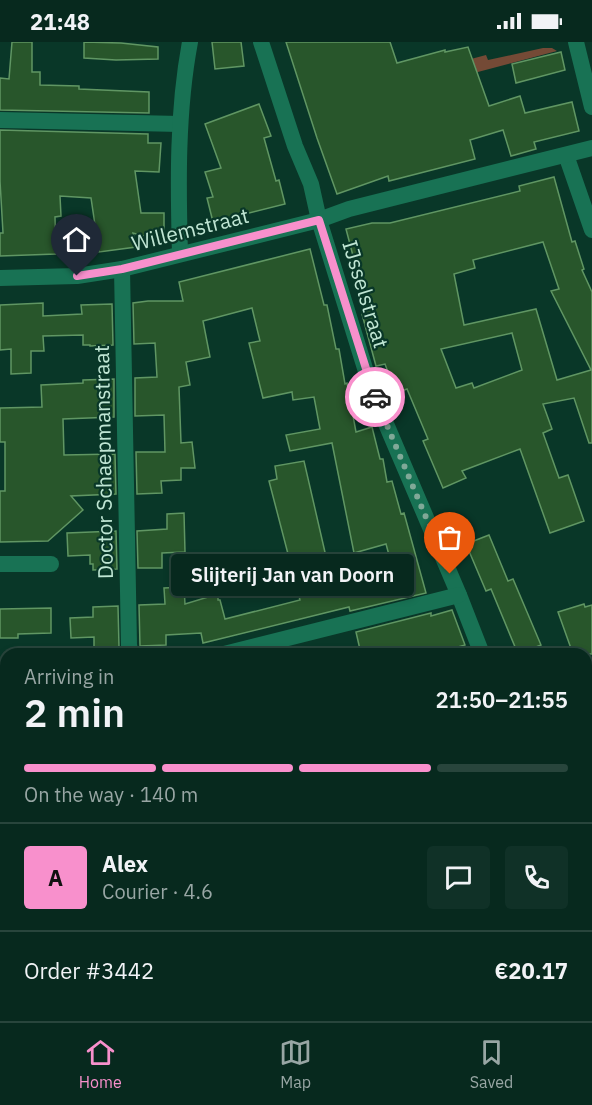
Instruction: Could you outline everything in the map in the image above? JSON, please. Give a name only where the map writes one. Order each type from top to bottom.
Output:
[{"type":"street","points":[[180,254],[180,124],[190,42]]},
{"type":"street","name":"IJsselstraat","points":[[261,42],[310,184],[372,391],[480,648]]},
{"type":"street","points":[[576,42],[592,107]]},
{"type":"street","points":[[0,120],[180,124]]},
{"type":"street","name":"Willemstraat","points":[[0,278],[77,276],[122,269],[592,148]]},
{"type":"street","points":[[566,155],[592,230]]},
{"type":"street","name":"Doctor Schaepmanstraat","points":[[122,269],[130,648]]},
{"type":"street","points":[[0,564],[51,564]]},
{"type":"street","points":[[272,648],[459,595]]},
{"type":"shaded area","points":[[552,48],[557,51],[459,77],[456,63],[486,55],[488,60]]},
{"type":"building","points":[[12,42],[32,42],[32,72],[40,72],[40,85],[149,92],[149,113],[0,110],[0,78],[9,79]]},
{"type":"building","points":[[84,42],[158,47],[158,59],[84,58]]},
{"type":"building","points":[[212,42],[241,42],[244,66],[215,69]]},
{"type":"building","points":[[286,42],[390,42],[397,63],[445,50],[445,52],[468,47],[489,106],[520,96],[525,113],[572,102],[579,131],[534,142],[536,149],[511,156],[503,130],[470,140],[475,159],[389,181],[388,176],[337,194]]},
{"type":"building","points":[[561,52],[565,70],[516,83],[512,64]]},
{"type":"building","points":[[259,104],[271,136],[264,138],[285,204],[213,222],[207,198],[213,197],[205,172],[221,168],[205,124]]},
{"type":"building","points":[[0,130],[148,134],[148,143],[161,143],[159,172],[135,171],[141,213],[164,213],[164,231],[161,231],[159,240],[133,233],[136,247],[99,252],[91,198],[60,196],[61,216],[55,217],[56,254],[0,256],[0,233],[3,233]]},
{"type":"building","points":[[554,177],[572,242],[575,241],[584,269],[582,270],[592,292],[592,443],[589,443],[574,398],[543,404],[552,429],[543,433],[559,478],[568,475],[584,521],[550,533],[520,449],[462,471],[466,478],[443,488],[423,441],[428,439],[407,389],[396,393],[385,364],[376,366],[362,314],[366,313],[346,229],[372,223],[390,223],[520,191],[519,186]],"holes":[[[543,242],[559,289],[551,291],[591,370],[557,380],[536,309],[464,325],[454,274],[475,268],[473,260]],[[512,333],[522,370],[474,388],[472,383],[456,388],[441,349]]]},
{"type":"building","points":[[310,249],[324,305],[327,305],[336,349],[339,349],[356,432],[372,427],[380,459],[383,459],[387,482],[392,481],[401,514],[404,513],[426,593],[350,611],[349,607],[203,643],[201,633],[166,635],[166,645],[140,646],[139,605],[165,604],[164,588],[184,587],[185,604],[218,594],[225,619],[300,600],[269,481],[277,479],[275,466],[304,461],[330,574],[358,567],[362,585],[395,577],[386,544],[354,553],[332,443],[290,451],[286,435],[320,429],[314,397],[293,400],[292,392],[263,398],[249,343],[260,341],[252,308],[203,321],[210,357],[186,362],[190,385],[179,387],[181,443],[192,442],[195,468],[181,468],[181,480],[161,481],[162,493],[137,494],[136,452],[165,452],[164,415],[135,416],[135,378],[157,377],[155,343],[134,344],[133,303],[183,301],[179,282]]},
{"type":"building","points":[[43,303],[43,316],[82,314],[81,305],[112,304],[113,345],[83,345],[83,335],[43,336],[44,351],[31,351],[31,373],[11,374],[11,349],[0,350],[0,305]]},
{"type":"building","points":[[114,379],[114,417],[63,419],[64,455],[115,454],[116,494],[71,496],[83,510],[48,541],[0,542],[0,491],[5,491],[5,442],[0,442],[0,408],[42,407],[41,385]]},
{"type":"building","points":[[184,513],[185,552],[162,553],[162,568],[138,568],[137,531],[167,529],[167,514]]},
{"type":"building","points":[[116,531],[117,569],[93,570],[90,555],[68,556],[67,533]]},
{"type":"building","points":[[489,535],[508,581],[513,579],[541,645],[533,648],[516,648],[491,589],[486,591],[466,544]]},
{"type":"building","points":[[584,604],[585,607],[592,605],[592,648],[571,648],[558,612]]},
{"type":"building","points":[[118,606],[119,647],[94,648],[94,637],[71,638],[70,618],[93,617],[93,607]]},
{"type":"building","points":[[51,608],[51,633],[18,634],[18,638],[0,638],[0,609]]},
{"type":"building","points":[[452,610],[465,645],[454,648],[360,648],[356,632],[431,613],[431,616]]},
{"type":"way so far","points":[[375,397],[450,574]]},
{"type":"place","name":"Slijterij Jan van Doorn","points":[[450,574]]},
{"type":"route","points":[[77,276],[122,269],[319,220],[375,397]]}]
